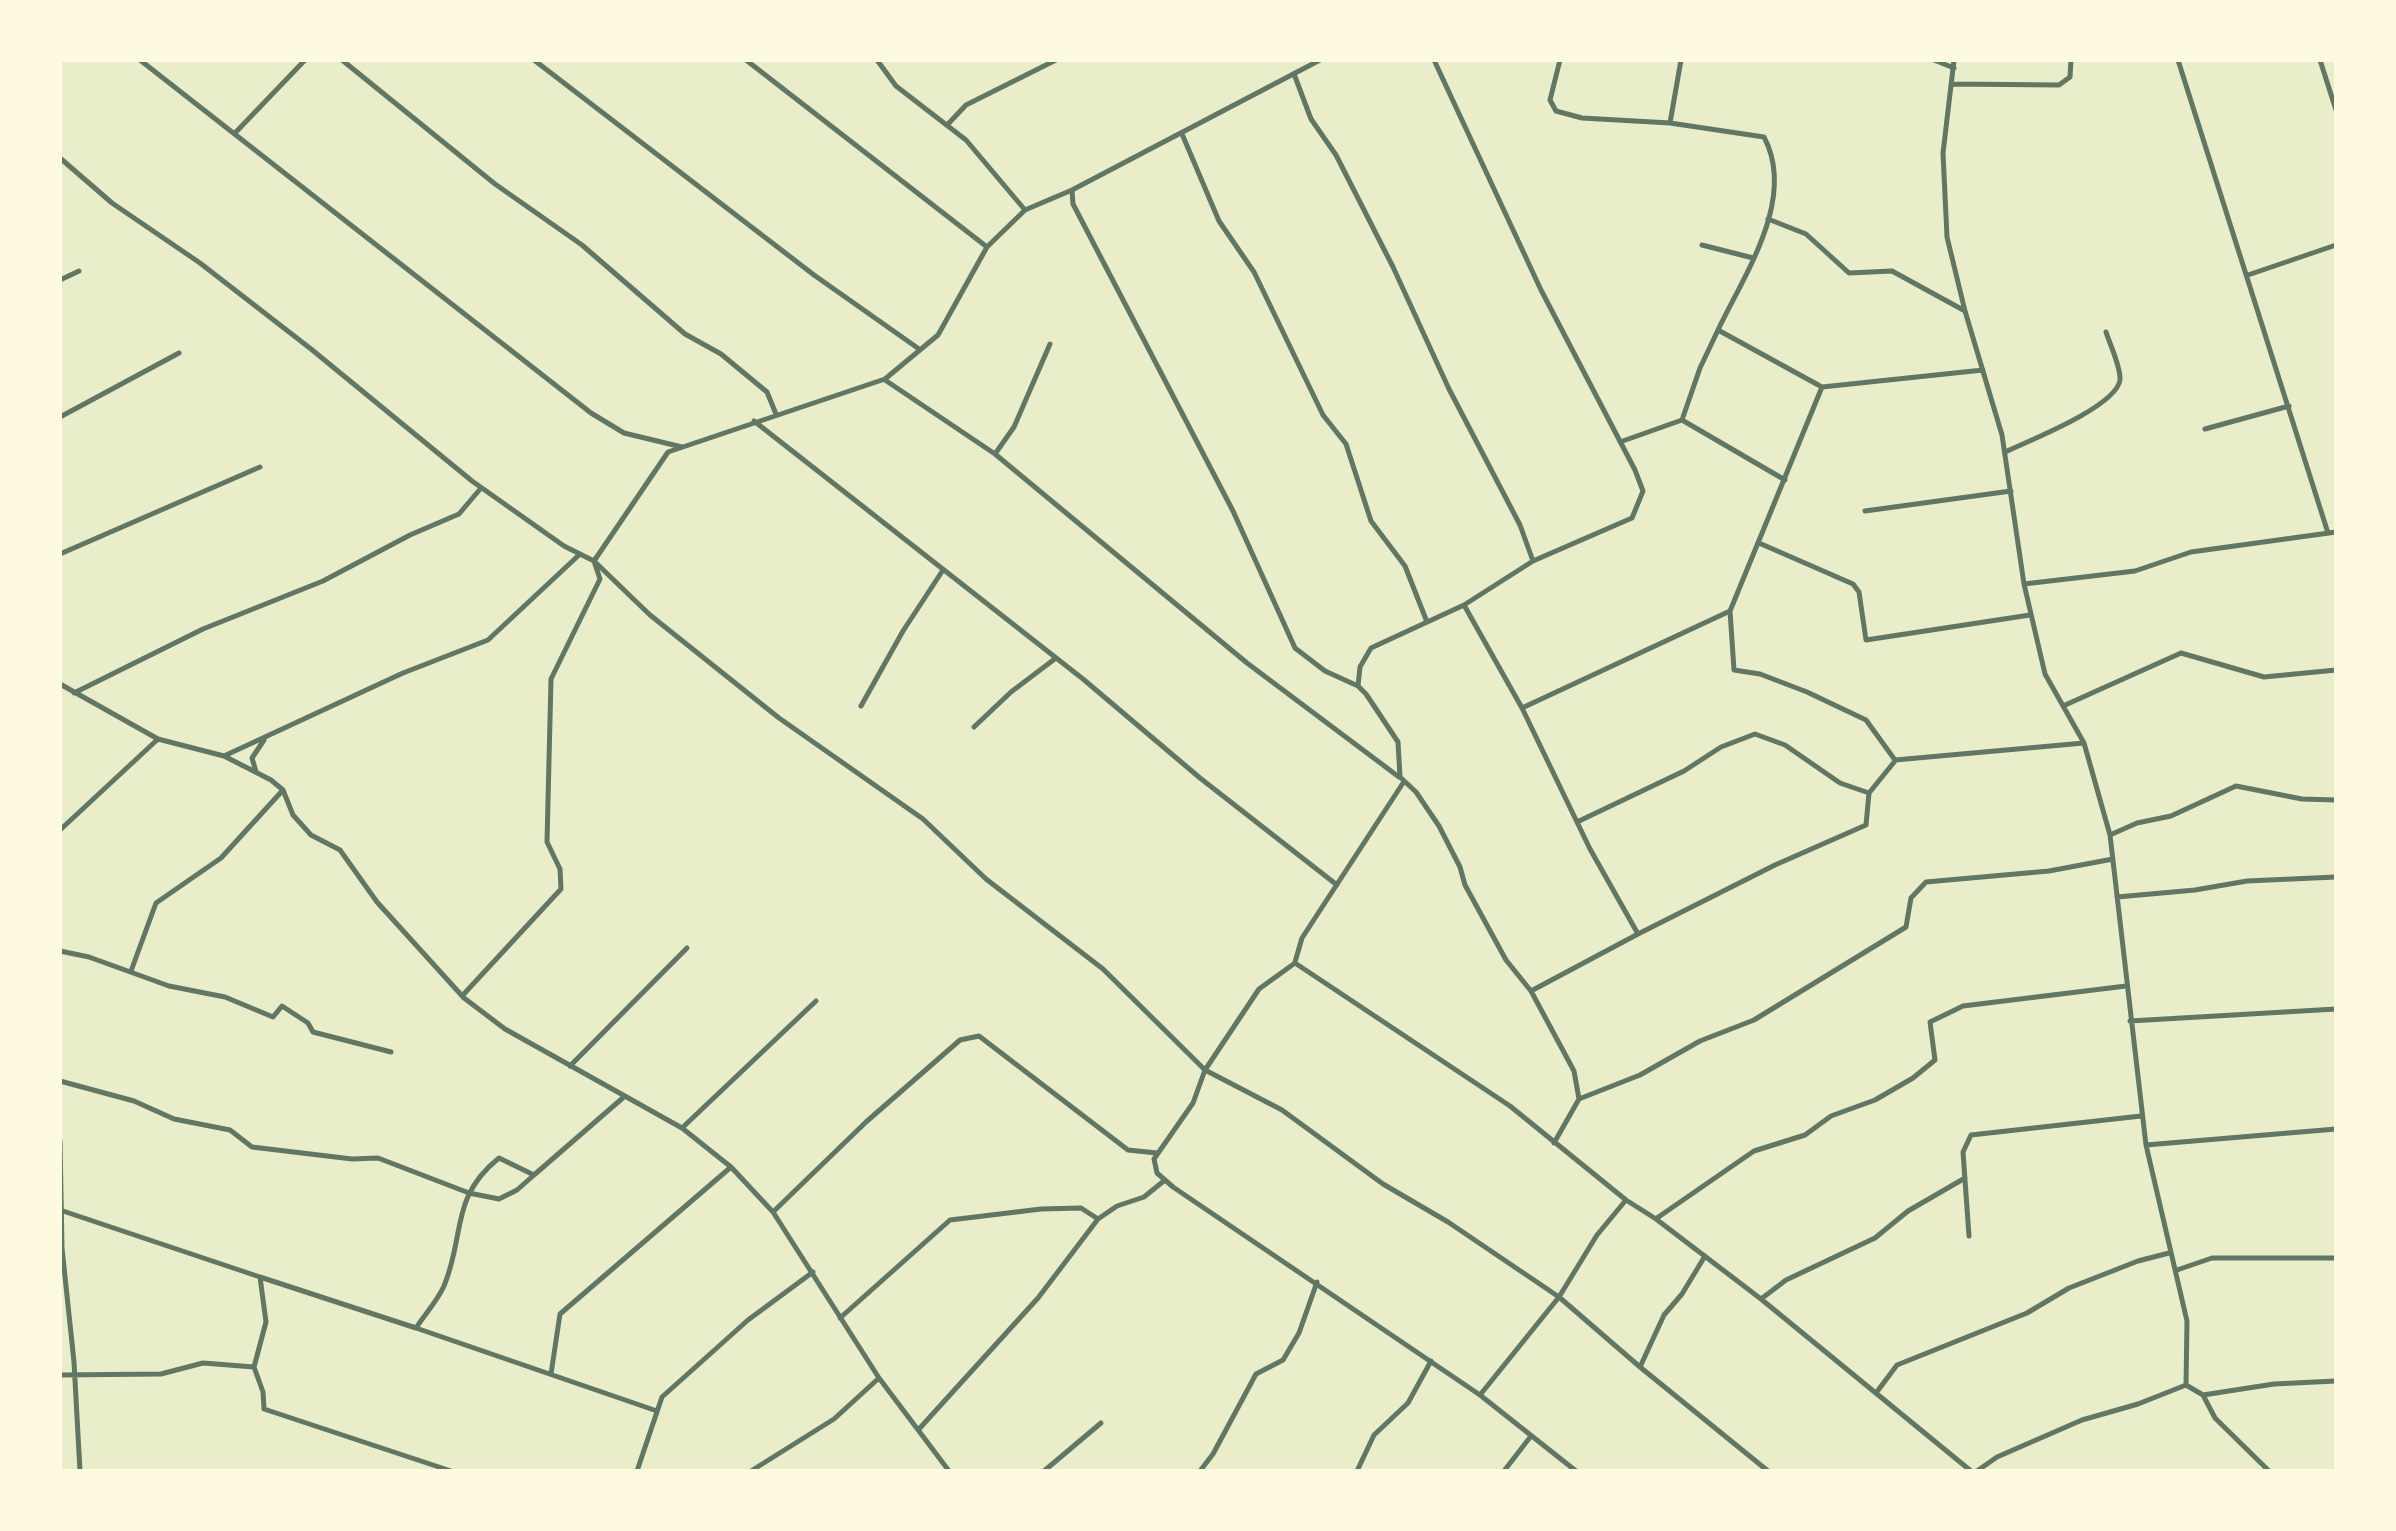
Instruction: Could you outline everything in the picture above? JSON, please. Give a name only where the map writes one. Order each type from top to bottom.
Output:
[{"type":"street","points":[[140,60],[409,274],[591,413],[624,433],[684,448]]},
{"type":"street","points":[[235,133],[305,60]]},
{"type":"street","points":[[342,60],[495,184],[582,245],[685,334],[721,354],[767,392],[776,414]]},
{"type":"street","points":[[534,60],[814,275],[919,349]]},
{"type":"street","points":[[746,60],[987,247]]},
{"type":"street","points":[[877,60],[896,86],[966,140],[1025,210]]},
{"type":"street","points":[[948,124],[966,105],[1056,60]]},
{"type":"street","points":[[594,561],[668,452],[885,379],[938,335],[987,247],[1025,210],[1072,190],[1320,60]]},
{"type":"street","points":[[1358,686],[1360,667],[1371,648],[1464,605],[1533,561],[1632,518],[1638,510],[1643,491],[1541,290],[1434,60]]},
{"type":"street","points":[[1560,60],[1550,100],[1556,111],[1582,118],[1670,123],[1764,137],[1775,194],[1768,219],[1753,258],[1700,368],[1682,420]]},
{"type":"street","points":[[1670,123],[1681,60]]},
{"type":"street","points":[[1934,60],[1954,68]]},
{"type":"street","points":[[1954,60],[1943,153],[1946,231],[2005,452],[2024,584],[2045,674],[2084,743],[2110,835],[2141,1116],[2169,1253],[2177,1270],[2189,1338],[2186,1385]]},
{"type":"street","points":[[1952,84],[2059,85],[2070,77],[2071,60]]},
{"type":"street","points":[[2178,60],[2328,533]]},
{"type":"street","points":[[2320,60],[2336,110]]},
{"type":"street","points":[[1294,74],[1311,119],[1336,155],[1393,267],[1449,389],[1520,525],[1533,561]]},
{"type":"street","points":[[1182,134],[1219,221],[1254,272],[1323,415],[1346,444],[1371,521],[1405,566],[1427,622]]},
{"type":"street","points":[[60,158],[112,203],[200,263],[311,349],[481,488],[594,561],[661,624],[826,754],[923,819],[986,879],[1103,969],[1205,1070],[1282,1110],[1383,1184],[1448,1222],[1559,1297],[1768,1471]]},
{"type":"street","points":[[1072,190],[1073,204],[1087,233],[1233,511],[1295,648],[1325,671],[1358,686],[1398,742],[1402,780],[1302,938],[1295,963],[1259,989],[1205,1070],[1193,1103],[1157,1153],[1154,1165],[1165,1180],[1480,1395],[1576,1471]]},
{"type":"street","points":[[1768,219],[1806,234],[1849,273],[1892,271],[1965,311]]},
{"type":"street","points":[[1702,245],[1753,258]]},
{"type":"street","points":[[2248,275],[2336,245]]},
{"type":"street","points":[[60,280],[79,271]]},
{"type":"street","points":[[1718,330],[1822,387],[1983,370]]},
{"type":"street","points":[[2005,452],[2090,410],[2117,387],[2120,378],[2106,332]]},
{"type":"street","points":[[995,454],[1014,427],[1050,344]]},
{"type":"street","points":[[60,417],[179,353]]},
{"type":"street","points":[[885,379],[995,454],[1247,663],[1416,792],[1439,826],[1460,867],[1465,885],[1506,960],[1531,991],[1574,1071],[1579,1099]]},
{"type":"street","points":[[1822,387],[1730,611],[1734,670],[1760,674],[1866,720],[1895,760]]},
{"type":"street","points":[[2205,429],[2289,406]]},
{"type":"street","points":[[1620,442],[1682,420],[1785,480]]},
{"type":"street","points":[[754,421],[1056,658],[1200,778],[1337,885]]},
{"type":"street","points":[[60,554],[260,467]]},
{"type":"street","points":[[73,693],[203,629],[323,581],[410,535],[459,514],[481,488]]},
{"type":"street","points":[[1865,511],[2011,491]]},
{"type":"street","points":[[2024,584],[2135,571],[2191,552],[2336,532]]},
{"type":"street","points":[[1759,543],[1853,584],[1859,592],[1866,640],[2030,615]]},
{"type":"street","points":[[224,756],[403,673],[488,640],[580,554]]},
{"type":"street","points":[[462,996],[561,889],[560,869],[547,842],[551,679],[600,579],[594,561]]},
{"type":"street","points":[[861,706],[943,570]]},
{"type":"street","points":[[1464,605],[1522,708],[1577,822],[1638,934]]},
{"type":"street","points":[[1522,708],[1730,611]]},
{"type":"street","points":[[2063,706],[2181,653],[2264,677],[2336,670]]},
{"type":"street","points":[[974,727],[1011,692],[1056,658]]},
{"type":"street","points":[[60,684],[158,739],[224,756],[271,780]]},
{"type":"street","points":[[1577,822],[1684,771],[1721,747],[1755,734],[1785,745],[1840,783],[1869,793]]},
{"type":"street","points":[[60,830],[158,739]]},
{"type":"street","points":[[265,739],[252,758],[254,771],[283,790],[293,815],[311,835],[340,850],[377,902],[462,996],[505,1029],[682,1128],[731,1167],[773,1212],[879,1378],[949,1471]]},
{"type":"street","points":[[1531,991],[1775,865],[1866,825],[1869,793],[1895,760],[2084,743]]},
{"type":"street","points":[[2110,835],[2137,823],[2171,816],[2236,786],[2302,799],[2336,800]]},
{"type":"street","points":[[131,971],[156,903],[221,858],[283,790]]},
{"type":"street","points":[[1554,1143],[1579,1099],[1640,1075],[1700,1041],[1754,1020],[1906,927],[1911,898],[1926,882],[2049,871],[2113,859]]},
{"type":"street","points":[[2117,897],[2195,890],[2247,881],[2336,877]]},
{"type":"street","points":[[570,1066],[687,948]]},
{"type":"street","points":[[60,951],[131,971],[169,986],[225,997],[273,1017],[282,1006],[308,1023],[313,1032],[391,1052]]},
{"type":"street","points":[[1295,963],[1510,1106],[1626,1200],[1656,1219],[1761,1299],[1974,1471],[1997,1457],[2082,1420],[2138,1404],[2186,1385]]},
{"type":"street","points":[[1656,1219],[1754,1151],[1805,1135],[1831,1116],[1875,1100],[1913,1078],[1935,1060],[1930,1022],[1963,1006],[2126,986]]},
{"type":"street","points":[[682,1128],[816,1001]]},
{"type":"street","points":[[2130,1021],[2336,1009]]},
{"type":"street","points":[[773,1212],[866,1122],[960,1040],[979,1036],[1128,1150],[1157,1153]]},
{"type":"street","points":[[60,1081],[134,1101],[174,1119],[230,1130],[252,1147],[339,1158],[378,1158],[469,1193],[499,1199],[517,1190],[625,1096]]},
{"type":"street","points":[[1969,1236],[1963,1152],[1971,1135],[2141,1116]]},
{"type":"street","points":[[2146,1145],[2336,1129]]},
{"type":"street","points":[[60,1141],[61,1248],[75,1374],[80,1471]]},
{"type":"street","points":[[416,1328],[444,1286],[456,1229],[478,1175],[499,1158],[534,1175]]},
{"type":"street","points":[[551,1374],[560,1314],[731,1167]]},
{"type":"street","points":[[1761,1299],[1786,1280],[1875,1238],[1908,1211],[1965,1178]]},
{"type":"street","points":[[919,1429],[1038,1298],[1098,1219],[1117,1206],[1144,1197],[1165,1180]]},
{"type":"street","points":[[1480,1395],[1559,1297],[1597,1235],[1626,1200]]},
{"type":"street","points":[[840,1318],[950,1220],[1041,1209],[1081,1208],[1098,1219]]},
{"type":"street","points":[[63,1211],[657,1411]]},
{"type":"street","points":[[1876,1393],[1897,1365],[2027,1313],[2069,1288],[2138,1261],[2169,1253]]},
{"type":"street","points":[[1640,1367],[1664,1315],[1682,1294],[1705,1256]]},
{"type":"street","points":[[2177,1270],[2212,1258],[2336,1258]]},
{"type":"street","points":[[637,1471],[662,1397],[748,1320],[813,1272]]},
{"type":"street","points":[[260,1277],[266,1322],[254,1367],[263,1392],[264,1409],[451,1471]]},
{"type":"street","points":[[1200,1471],[1213,1454],[1256,1374],[1283,1360],[1299,1333],[1317,1282]]},
{"type":"street","points":[[1357,1471],[1374,1435],[1408,1403],[1431,1361]]},
{"type":"street","points":[[60,1375],[161,1374],[203,1363],[254,1367]]},
{"type":"street","points":[[751,1471],[834,1419],[879,1378]]},
{"type":"street","points":[[2203,1395],[2274,1384],[2336,1381]]},
{"type":"street","points":[[2186,1385],[2203,1395],[2215,1418],[2269,1471]]},
{"type":"street","points":[[1044,1471],[1101,1423]]},
{"type":"street","points":[[1504,1471],[1531,1436]]}]
